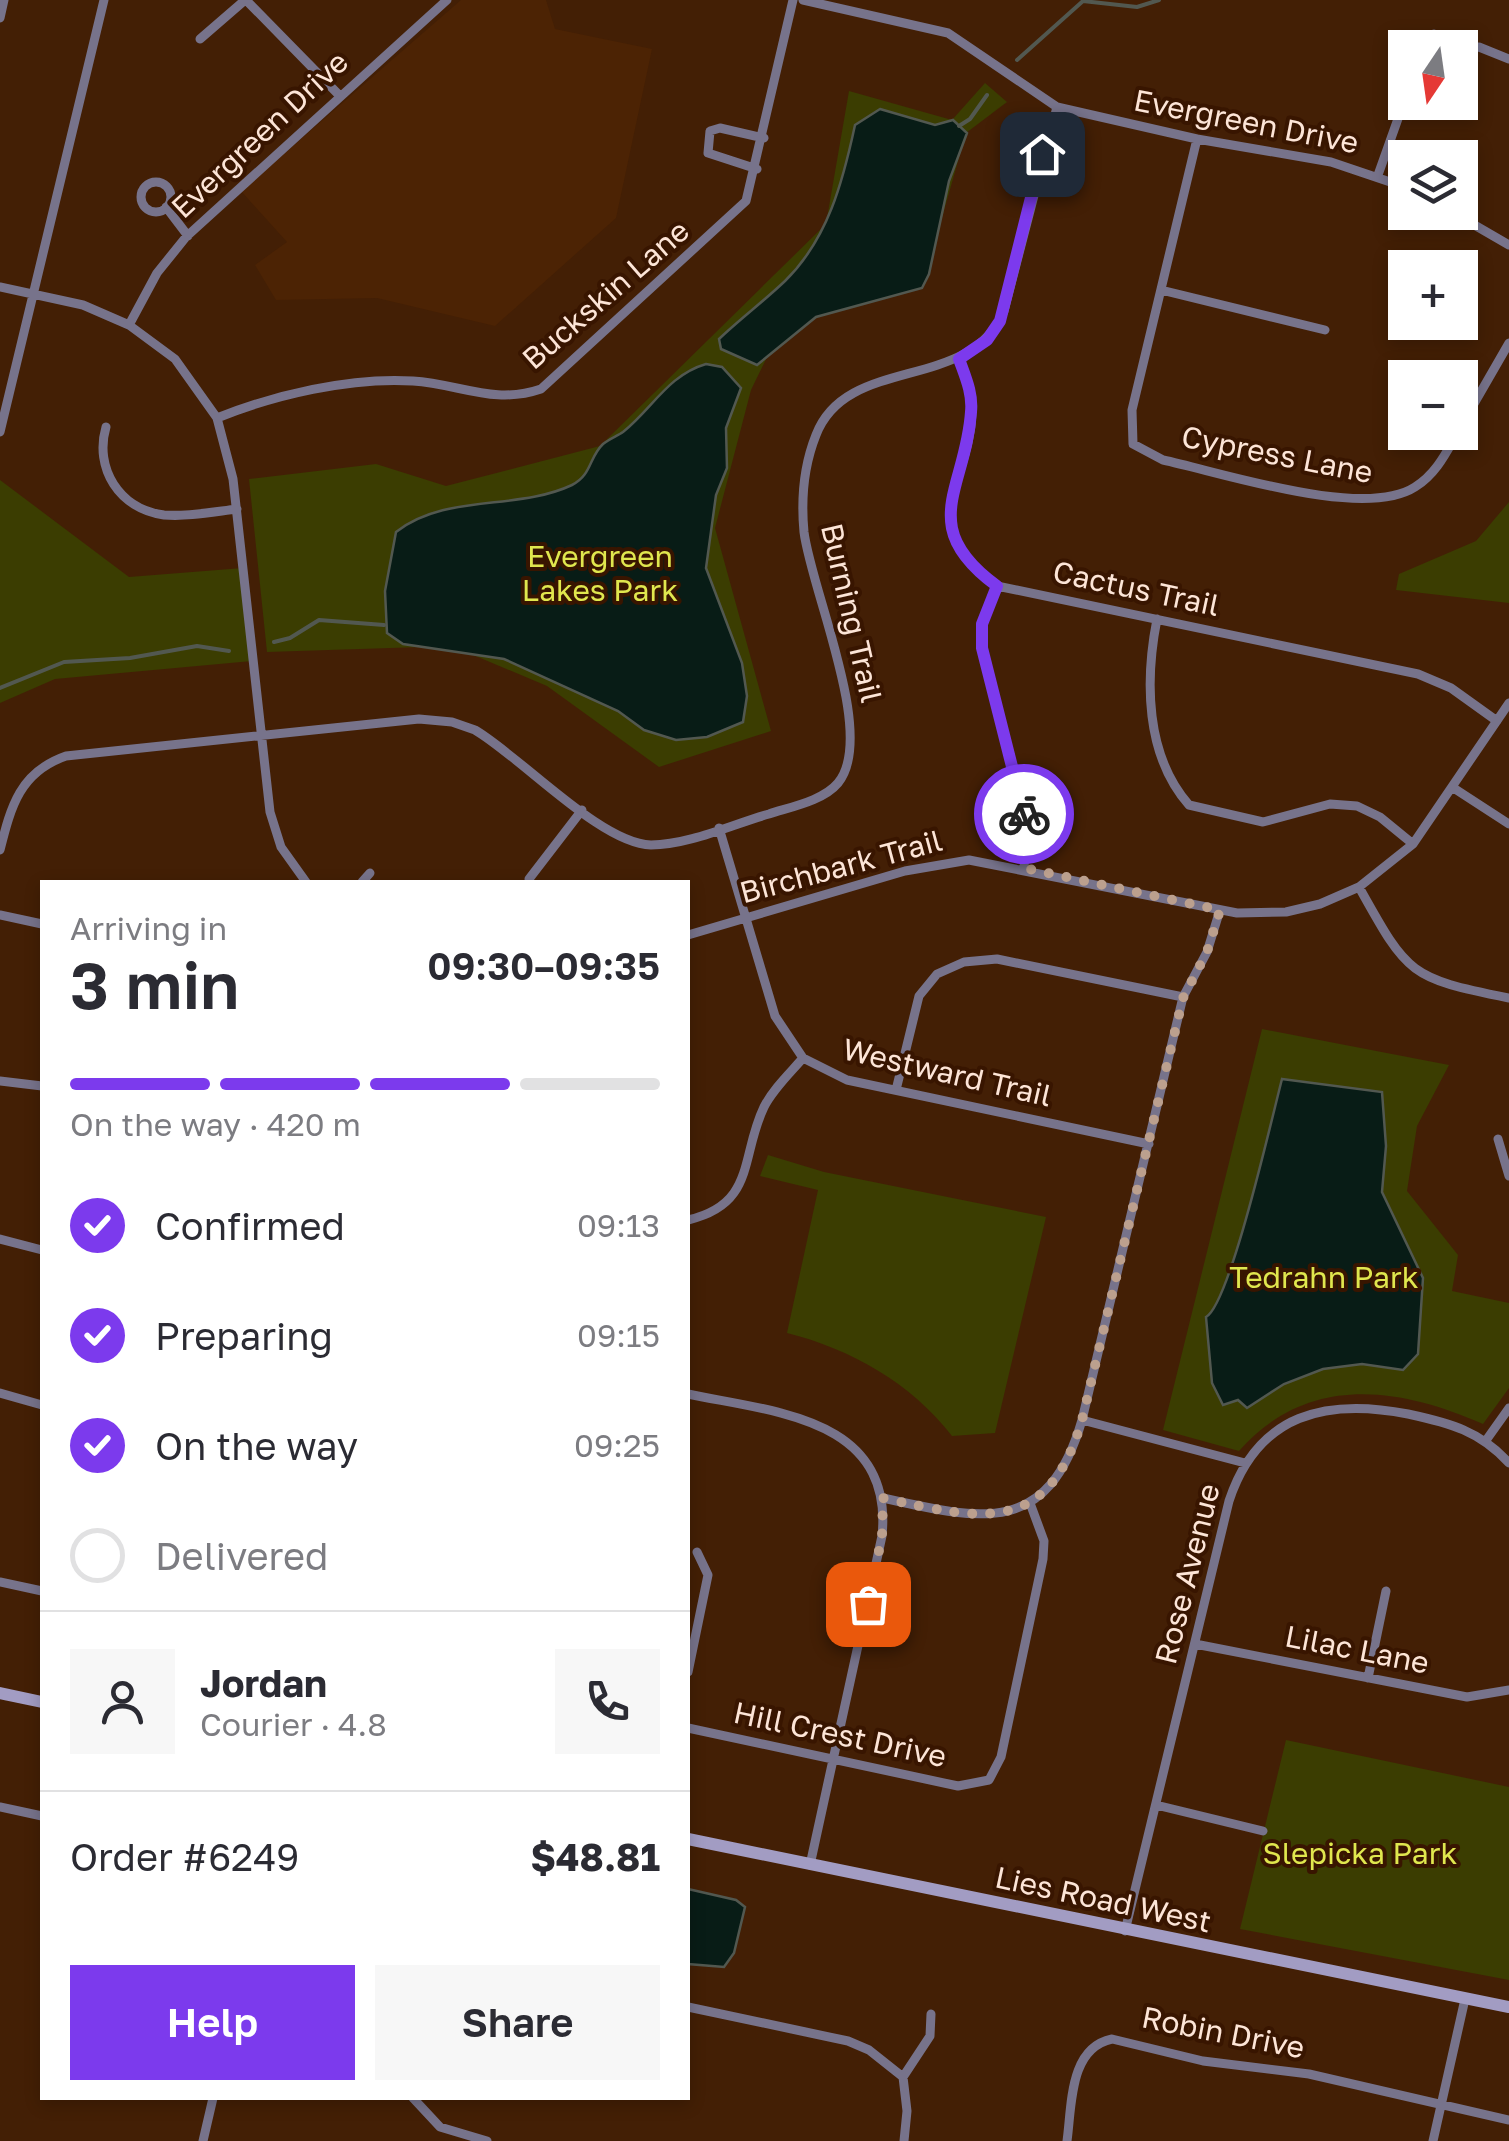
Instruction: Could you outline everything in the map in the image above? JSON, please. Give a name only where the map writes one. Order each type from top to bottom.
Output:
[{"type":"street","points":[[0,18],[4,0]]},
{"type":"street","points":[[0,432],[104,0]]},
{"type":"street","points":[[200,39],[245,0],[339,94]]},
{"type":"street","name":"Evergreen Drive","points":[[129,325],[157,273],[188,236],[339,94],[447,0]]},
{"type":"street","name":"Buckskin Lane","points":[[217,418],[272,397],[399,381],[497,398],[541,389],[732,219],[751,192],[793,0]]},
{"type":"street","name":"Evergreen Drive","points":[[803,0],[948,33],[1057,107],[1197,140],[1331,162],[1388,180]]},
{"type":"street","points":[[1478,46],[1509,59]]},
{"type":"street","name":"Burning Trail","points":[[0,850],[15,797],[46,764],[79,754],[419,719],[452,722],[484,735],[606,829],[637,843],[668,843],[828,791],[845,771],[850,720],[804,531],[806,474],[817,431],[846,397],[959,359],[987,340],[1004,311],[1057,107]]},
{"type":"street","points":[[1378,175],[1398,120]]},
{"type":"street","points":[[757,169],[714,158],[706,147],[707,136],[720,128],[764,138]]},
{"type":"street","name":"Cypress Lane","points":[[1197,140],[1130,420],[1134,444],[1151,455],[1364,502],[1388,500],[1414,488],[1434,470],[1446,450]]},
{"type":"street","points":[[166,207],[188,236]]},
{"type":"street","points":[[1478,227],[1509,245]]},
{"type":"street","points":[[0,287],[83,305],[129,325],[175,359],[217,418],[230,461],[260,735],[276,836],[305,880]]},
{"type":"street","points":[[1161,290],[1325,330]]},
{"type":"street","name":"Cypress Lane","points":[[1478,397],[1509,342]]},
{"type":"street","points":[[959,359],[969,387],[971,415],[951,501],[952,527],[962,556],[997,586],[982,624],[982,648],[1027,826],[1024,868]]},
{"type":"street","points":[[106,427],[100,449],[104,467],[111,483],[134,504],[166,515],[236,510]]},
{"type":"street","name":"Cactus Trail","points":[[997,586],[1429,678],[1497,721]]},
{"type":"street","points":[[1157,619],[1148,692],[1166,764],[1189,805],[1263,822],[1330,804],[1357,806],[1380,816],[1413,844]]},
{"type":"street","name":"Birchbark Trail","points":[[690,934],[936,863],[989,861],[1220,910],[1286,912],[1359,887],[1413,844],[1509,703]]},
{"type":"street","points":[[1452,787],[1509,824]]},
{"type":"street","points":[[529,879],[582,810]]},
{"type":"street","name":"Westward Trail","points":[[719,828],[775,1016],[802,1058],[836,1076],[1148,1144]]},
{"type":"street","points":[[364,880],[370,873]]},
{"type":"street","points":[[1359,887],[1395,952],[1416,973],[1444,985],[1509,998]]},
{"type":"street","points":[[883,1498],[973,1517],[998,1516],[1030,1504],[1065,1468],[1082,1420],[1183,998],[1207,952],[1220,910]]},
{"type":"street","points":[[0,914],[40,924]]},
{"type":"street","points":[[896,1090],[919,996],[937,974],[964,962],[997,959],[1183,998]]},
{"type":"street","points":[[690,1220],[712,1214],[738,1189],[765,1105],[802,1058]]},
{"type":"street","points":[[0,1081],[40,1086]]},
{"type":"street","points":[[1498,1139],[1509,1176]]},
{"type":"street","points":[[0,1239],[40,1249]]},
{"type":"street","points":[[0,1393],[40,1404]]},
{"type":"street","points":[[690,1394],[830,1428],[860,1454],[883,1498],[882,1536],[810,1865]]},
{"type":"street","name":"Rose Avenue","points":[[1125,1931],[1229,1501],[1245,1462],[1287,1423],[1347,1406],[1446,1422],[1487,1439],[1509,1463]]},
{"type":"street","points":[[1487,1439],[1509,1408]]},
{"type":"street","points":[[1082,1420],[1245,1462]]},
{"type":"street","name":"Hill Crest Drive","points":[[690,1728],[958,1786],[989,1780],[1001,1758],[1043,1560],[1044,1540],[1030,1504]]},
{"type":"street","points":[[690,1662],[708,1575],[697,1552]]},
{"type":"street","points":[[0,1582],[40,1591]]},
{"type":"street","points":[[1368,1678],[1386,1591]]},
{"type":"street","name":"Lilac Lane","points":[[1195,1644],[1468,1697],[1509,1690]]},
{"type":"street","points":[[0,1692],[40,1702]]},
{"type":"street","points":[[1156,1805],[1262,1831]]},
{"type":"street","points":[[0,1807],[40,1816]]},
{"type":"street","name":"Lies Road West","points":[[690,1839],[1509,2008]]},
{"type":"street","points":[[1433,2141],[1465,1999]]},
{"type":"street","points":[[690,2007],[848,2042],[870,2050],[902,2076]]},
{"type":"street","points":[[904,2141],[907,2112],[902,2076],[930,2036],[931,2014]]},
{"type":"street","name":"Robin Drive","points":[[1068,2141],[1080,2064],[1097,2042],[1112,2039],[1203,2061],[1291,2071],[1509,2120]]},
{"type":"street","points":[[203,2141],[213,2100]]},
{"type":"street","points":[[415,2100],[440,2127],[487,2141]]},
{"type":"shaded area","points":[[461,0],[546,0],[555,29],[652,49],[616,218],[495,326],[377,298],[276,300],[255,265],[287,242],[241,191]]},
{"type":"green space","name":"Evergreen Lakes Park","points":[[985,83],[1007,102],[966,133],[922,288],[816,317],[769,353],[751,390],[715,528],[771,731],[659,767],[547,686],[452,646],[267,652],[249,479],[376,464],[446,486],[600,446],[826,224],[849,91],[952,120]]},
{"type":"green space","points":[[0,480],[129,577],[243,568],[252,661],[55,679],[0,703]]},
{"type":"green space","points":[[1509,502],[1509,603],[1396,590],[1399,574],[1476,541]]},
{"type":"green space","name":"Tedrahn Park","points":[[1262,1029],[1449,1065],[1417,1126],[1407,1191],[1458,1255],[1452,1291],[1509,1303],[1509,1388],[1483,1424],[1418,1401],[1354,1394],[1294,1409],[1265,1426],[1239,1451],[1163,1430]]},
{"type":"green space","points":[[768,1155],[824,1172],[1046,1217],[995,1433],[952,1436],[899,1384],[834,1348],[787,1333],[818,1190],[760,1176]]},
{"type":"green space","name":"Slepicka Park","points":[[1286,1740],[1509,1787],[1509,1980],[1240,1929]]},
{"type":"water","points":[[880,109],[935,125],[953,120],[967,133],[949,181],[929,274],[922,288],[816,317],[757,365],[721,349],[719,339],[785,281],[812,247],[832,208],[855,125]]},
{"type":"water","points":[[706,364],[722,367],[741,388],[726,428],[727,468],[716,495],[706,568],[742,663],[747,696],[743,722],[707,737],[676,740],[644,730],[618,711],[504,659],[403,644],[387,633],[385,591],[396,532],[437,512],[528,498],[572,485],[583,476],[603,444],[623,432],[681,376]]},
{"type":"water","points":[[1282,1079],[1382,1092],[1386,1146],[1382,1192],[1423,1278],[1418,1354],[1403,1370],[1362,1364],[1323,1369],[1284,1384],[1247,1408],[1238,1400],[1223,1405],[1212,1383],[1206,1317],[1216,1305],[1238,1246]]},
{"type":"water","points":[[690,1889],[736,1900],[745,1907],[734,1953],[724,1967],[690,1964]]},
{"type":"waterway","points":[[1017,60],[1083,1],[1137,7],[1159,0]]},
{"type":"waterway","points":[[959,126],[970,119],[987,95]]},
{"type":"waterway","points":[[274,642],[290,638],[319,620],[384,625]]},
{"type":"waterway","points":[[0,688],[64,662],[130,658],[197,646],[229,651]]},
{"type":"way so far","points":[[868,1604],[884,1522],[883,1498],[957,1515],[998,1516],[1043,1495],[1072,1455],[1183,998],[1207,952],[1220,910],[1024,868],[1028,843],[1024,814]]},
{"type":"route","points":[[1024,814],[981,640],[982,624],[997,586],[962,556],[954,537],[950,508],[972,404],[959,359],[987,340],[1000,321],[1042,154]]}]
